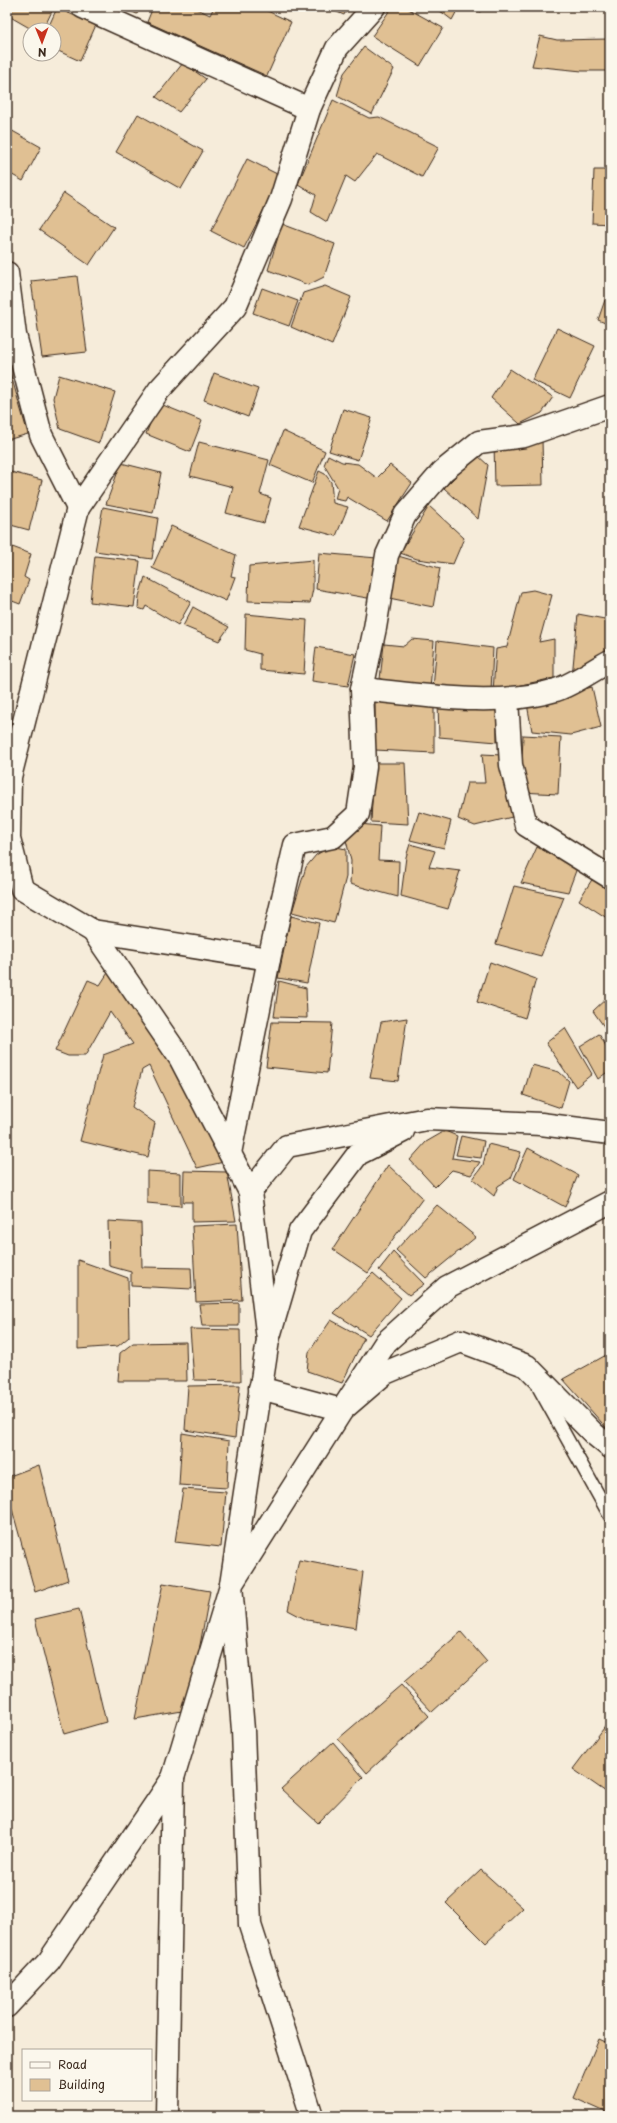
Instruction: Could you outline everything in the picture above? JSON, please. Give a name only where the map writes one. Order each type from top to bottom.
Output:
[{"type":"street","points":[[83,7],[309,109]]},
{"type":"street","points":[[269,959],[93,931],[14,887],[9,838],[10,778],[78,508],[159,390],[235,307],[281,199],[309,109],[337,48],[374,7]]},
{"type":"street","points":[[7,273],[15,335],[41,435],[78,508]]},
{"type":"street","points":[[230,1153],[269,959],[295,845],[333,837],[358,814],[364,767],[362,689],[375,628],[387,555],[405,515],[439,476],[479,442],[524,436],[610,406]]},
{"type":"street","points":[[362,689],[451,697],[507,698],[557,689],[610,661]]},
{"type":"street","points":[[507,698],[511,765],[526,825],[610,877]]},
{"type":"street","points":[[93,931],[180,1058],[250,1192],[268,1340]]},
{"type":"street","points":[[250,1192],[288,1146],[427,1119],[540,1124],[610,1133]]},
{"type":"street","points":[[167,2116],[173,1778],[231,1585],[268,1340],[300,1231],[358,1154],[427,1119]]},
{"type":"street","points":[[312,2116],[250,1925],[243,1730],[231,1585],[386,1342],[447,1287],[610,1202]]},
{"type":"street","points":[[342,1410],[385,1373],[461,1341],[527,1366],[594,1434],[610,1447]]},
{"type":"street","points":[[260,1388],[342,1410]]},
{"type":"street","points":[[7,2006],[49,1961],[173,1778]]},
{"type":"lane","points":[[527,1366],[610,1516]]},
{"type":"building","points":[[7,7],[54,7],[47,22],[22,22],[22,24],[7,15]]},
{"type":"building","points":[[120,7],[140,7],[137,14]]},
{"type":"building","points":[[153,7],[193,7],[210,15],[214,7],[259,7],[291,22],[267,76],[147,22]]},
{"type":"building","points":[[325,7],[348,7],[344,15]]},
{"type":"building","points":[[392,7],[405,7],[443,28],[420,66],[372,36]]},
{"type":"building","points":[[435,7],[459,7],[452,20]]},
{"type":"building","points":[[468,7],[484,7],[480,12]]},
{"type":"building","points":[[57,8],[96,25],[80,61],[62,53],[62,22],[51,22]]},
{"type":"building","points":[[540,36],[557,40],[610,39],[610,71],[582,71],[532,66]]},
{"type":"building","points":[[364,47],[394,69],[372,114],[337,96],[344,73]]},
{"type":"building","points":[[183,63],[206,79],[179,112],[156,97]]},
{"type":"building","points":[[333,100],[369,118],[379,117],[439,147],[422,177],[377,154],[355,182],[346,176],[327,222],[311,212],[316,195],[298,184]]},
{"type":"building","points":[[138,114],[203,151],[181,189],[116,152]]},
{"type":"building","points":[[7,128],[41,147],[23,181],[7,172]]},
{"type":"building","points":[[247,159],[281,176],[244,248],[211,231]]},
{"type":"building","points":[[594,170],[610,170],[610,224],[592,223]]},
{"type":"building","points":[[64,193],[114,227],[89,265],[39,230]]},
{"type":"building","points":[[282,224],[335,244],[324,277],[308,285],[268,270]]},
{"type":"building","points":[[77,276],[87,352],[42,357],[31,281]]},
{"type":"building","points":[[325,286],[351,297],[332,345],[291,327],[303,293]]},
{"type":"building","points":[[262,288],[298,301],[289,326],[253,313]]},
{"type":"building","points":[[605,300],[610,301],[610,325],[598,320]]},
{"type":"building","points":[[557,328],[595,346],[570,398],[532,380]]},
{"type":"building","points":[[7,362],[28,434],[7,440]]},
{"type":"building","points":[[510,369],[553,397],[542,413],[520,424],[491,398]]},
{"type":"building","points":[[214,373],[258,389],[248,417],[204,400]]},
{"type":"building","points":[[59,375],[115,392],[99,443],[60,429],[53,398]]},
{"type":"building","points":[[158,403],[202,421],[190,452],[146,434]]},
{"type":"building","points":[[343,409],[372,418],[358,460],[329,451]]},
{"type":"building","points":[[283,431],[325,451],[312,483],[270,465]]},
{"type":"building","points":[[542,439],[543,485],[495,486],[494,443]]},
{"type":"building","points":[[199,442],[269,460],[260,494],[271,498],[264,523],[226,513],[233,487],[190,476]]},
{"type":"building","points":[[328,455],[342,462],[358,464],[377,478],[390,465],[412,483],[387,521],[347,497],[345,501],[335,499],[338,488],[324,465]]},
{"type":"building","points":[[477,455],[488,465],[478,519],[444,488]]},
{"type":"building","points":[[121,463],[161,473],[153,513],[106,504]]},
{"type":"building","points":[[7,471],[42,480],[29,530],[7,524]]},
{"type":"building","points":[[319,471],[325,474],[331,482],[333,503],[348,507],[336,536],[299,526]]},
{"type":"building","points":[[429,506],[464,538],[453,564],[417,559],[400,553]]},
{"type":"building","points":[[103,507],[158,518],[152,559],[95,551]]},
{"type":"building","points":[[171,526],[236,555],[231,576],[235,577],[226,601],[152,568]]},
{"type":"building","points":[[7,545],[31,554],[24,577],[29,580],[20,604],[7,599]]},
{"type":"building","points":[[319,553],[377,558],[373,599],[316,589]]},
{"type":"building","points":[[95,556],[140,561],[134,607],[90,602]]},
{"type":"building","points":[[398,556],[440,568],[433,607],[389,598]]},
{"type":"building","points":[[313,560],[313,589],[310,603],[248,601],[249,566]]},
{"type":"building","points":[[145,577],[191,602],[178,625],[146,606],[144,610],[138,608],[139,596]]},
{"type":"building","points":[[533,590],[552,595],[539,642],[554,639],[554,678],[493,691],[496,649],[507,647],[521,592]]},
{"type":"building","points":[[193,607],[229,627],[219,641],[183,626]]},
{"type":"building","points":[[246,614],[307,620],[304,674],[260,670],[260,654],[245,650]]},
{"type":"building","points":[[578,614],[610,620],[610,645],[601,657],[572,677]]},
{"type":"building","points":[[412,639],[434,641],[430,689],[380,679],[384,644],[404,646]]},
{"type":"building","points":[[437,641],[493,648],[491,692],[433,689]]},
{"type":"building","points":[[316,647],[355,654],[348,686],[312,681]]},
{"type":"building","points":[[592,687],[601,727],[571,735],[532,731],[527,704]]},
{"type":"building","points":[[7,699],[11,730],[7,745]]},
{"type":"building","points":[[375,701],[434,705],[434,753],[375,750]]},
{"type":"building","points":[[438,702],[497,705],[497,742],[439,737]]},
{"type":"building","points":[[523,735],[561,737],[558,794],[521,792]]},
{"type":"building","points":[[482,754],[502,755],[512,817],[475,826],[458,819],[467,783],[485,783]]},
{"type":"building","points":[[374,763],[405,763],[408,824],[371,822]]},
{"type":"building","points":[[419,812],[451,821],[444,848],[410,840]]},
{"type":"building","points":[[359,824],[380,826],[378,860],[399,861],[398,897],[350,884],[351,861],[346,840],[347,833]]},
{"type":"building","points":[[410,844],[435,851],[429,867],[460,871],[448,909],[401,896],[406,857]]},
{"type":"building","points":[[331,846],[346,849],[346,877],[334,923],[292,912],[306,867],[316,855]]},
{"type":"building","points":[[537,847],[577,868],[568,892],[521,883]]},
{"type":"building","points":[[593,878],[610,888],[610,920],[579,900]]},
{"type":"building","points":[[514,886],[564,897],[541,956],[496,944]]},
{"type":"building","points":[[291,916],[319,923],[307,983],[278,978]]},
{"type":"building","points":[[490,962],[536,979],[525,1018],[477,1002]]},
{"type":"building","points":[[111,968],[175,1063],[224,1162],[197,1168],[149,1066],[142,1070],[132,1107],[155,1123],[148,1157],[80,1141],[103,1055],[133,1044],[110,1012],[85,1056],[68,1056],[55,1051],[88,980],[100,985]]},
{"type":"building","points":[[279,981],[306,988],[307,1018],[274,1017]]},
{"type":"building","points":[[610,995],[610,1035],[593,1011]]},
{"type":"building","points":[[407,1018],[398,1081],[370,1078],[381,1022]]},
{"type":"building","points":[[272,1022],[332,1023],[327,1073],[266,1067]]},
{"type":"building","points":[[565,1028],[592,1074],[576,1087],[546,1043]]},
{"type":"building","points":[[599,1034],[610,1053],[610,1070],[598,1079],[580,1046]]},
{"type":"building","points":[[532,1065],[559,1072],[569,1081],[561,1108],[523,1095]]},
{"type":"building","points":[[445,1131],[457,1136],[452,1158],[480,1162],[471,1175],[452,1170],[435,1187],[410,1160],[426,1142]]},
{"type":"building","points":[[461,1136],[484,1141],[481,1158],[456,1155]]},
{"type":"building","points":[[488,1144],[521,1152],[511,1178],[498,1186],[494,1196],[473,1179],[483,1165]]},
{"type":"building","points":[[528,1148],[578,1175],[565,1207],[514,1179]]},
{"type":"building","points":[[388,1165],[423,1198],[368,1273],[333,1249]]},
{"type":"building","points":[[147,1171],[181,1173],[181,1206],[147,1203]]},
{"type":"building","points":[[184,1171],[227,1172],[236,1221],[192,1222],[192,1202],[183,1202]]},
{"type":"building","points":[[437,1205],[476,1237],[426,1278],[396,1250]]},
{"type":"building","points":[[108,1221],[141,1223],[142,1267],[191,1268],[192,1289],[131,1286],[131,1272],[109,1266]]},
{"type":"building","points":[[237,1224],[242,1300],[196,1302],[192,1226]]},
{"type":"building","points":[[393,1252],[424,1284],[409,1295],[379,1270]]},
{"type":"building","points":[[78,1260],[128,1278],[129,1337],[118,1346],[78,1349]]},
{"type":"building","points":[[373,1273],[401,1298],[369,1335],[334,1313]]},
{"type":"building","points":[[239,1303],[239,1326],[202,1326],[199,1304]]},
{"type":"building","points":[[331,1320],[364,1338],[342,1383],[307,1371],[309,1352]]},
{"type":"building","points":[[190,1329],[240,1330],[241,1381],[194,1380]]},
{"type":"building","points":[[186,1342],[187,1381],[118,1381],[120,1353],[133,1343]]},
{"type":"building","points":[[608,1354],[610,1357],[610,1432],[563,1379]]},
{"type":"building","points":[[240,1385],[235,1438],[185,1430],[188,1386]]},
{"type":"building","points":[[182,1433],[229,1441],[227,1488],[179,1485]]},
{"type":"building","points":[[39,1465],[68,1580],[35,1592],[7,1491],[7,1477]]},
{"type":"building","points":[[183,1489],[226,1492],[221,1547],[175,1542]]},
{"type":"building","points":[[299,1560],[363,1572],[356,1628],[307,1620],[288,1610]]},
{"type":"building","points":[[163,1583],[210,1591],[188,1710],[135,1719]]},
{"type":"building","points":[[79,1609],[106,1722],[64,1734],[35,1619]]},
{"type":"building","points":[[461,1632],[487,1662],[432,1712],[404,1682]]},
{"type":"building","points":[[401,1685],[429,1716],[367,1773],[338,1739]]},
{"type":"building","points":[[610,1720],[610,1786],[606,1792],[573,1769]]},
{"type":"building","points":[[333,1742],[363,1777],[318,1823],[281,1789]]},
{"type":"building","points":[[481,1870],[523,1908],[486,1943],[446,1903]]},
{"type":"building","points":[[599,2039],[610,2044],[610,2114],[574,2098]]}]
